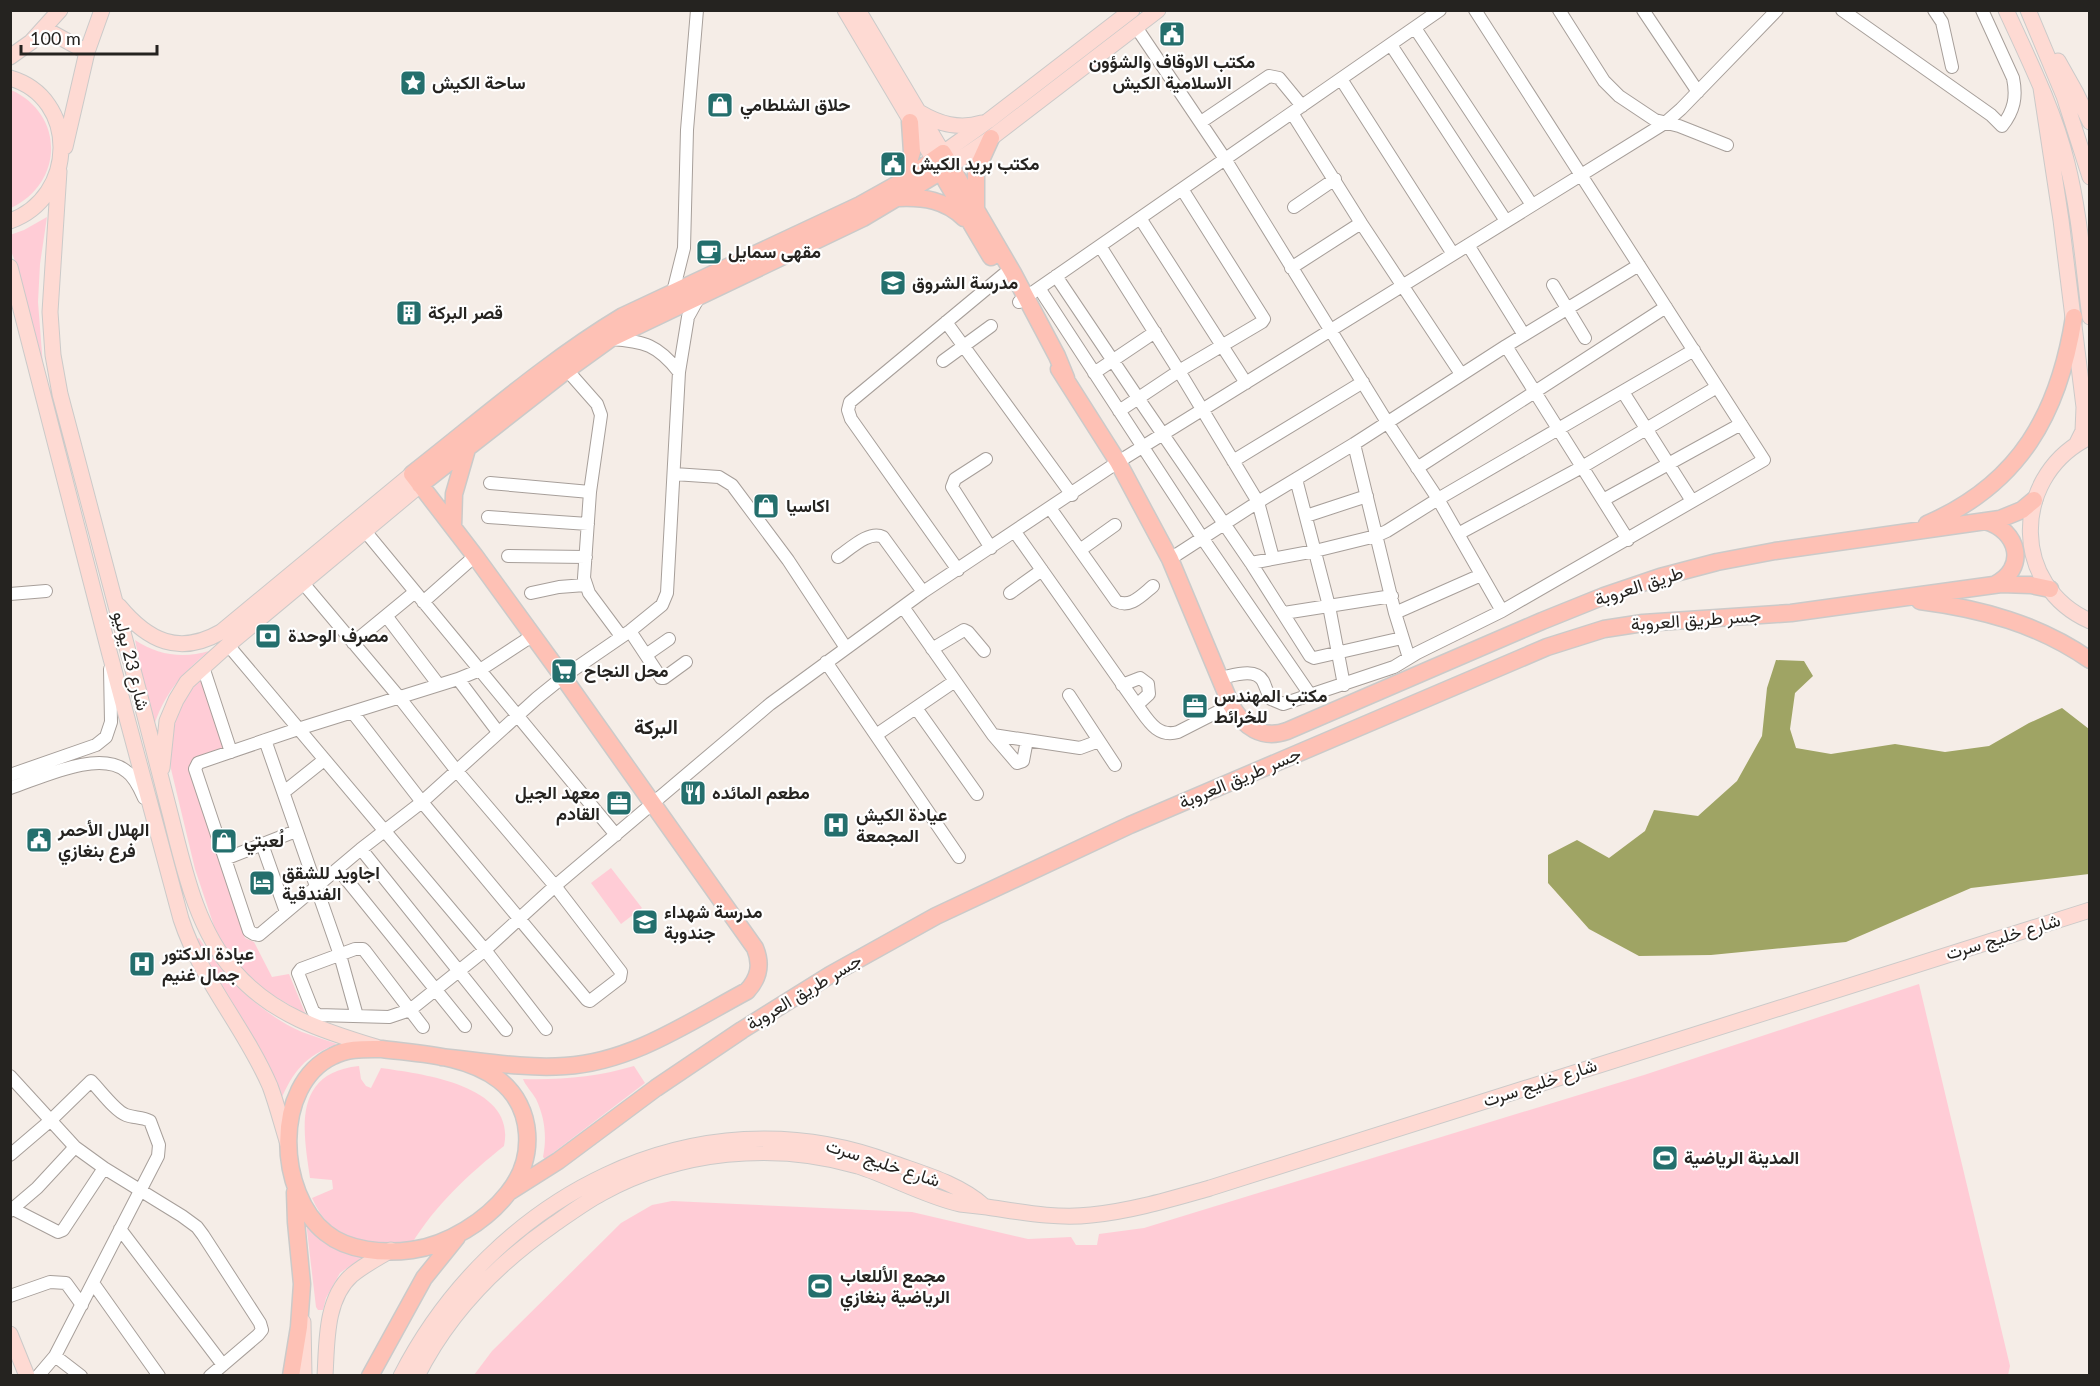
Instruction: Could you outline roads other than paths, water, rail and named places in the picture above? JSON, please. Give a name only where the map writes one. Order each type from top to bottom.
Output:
[{"type":"highway","points":[[903,181],[912,152],[915,117]]},
{"type":"highway","points":[[973,218],[976,171],[989,130]]},
{"type":"highway","points":[[416,480],[587,339],[623,316],[829,220],[942,163]]},
{"type":"highway","points":[[416,480],[467,448],[610,339],[863,218],[898,198],[942,163]]},
{"type":"highway","points":[[942,163],[1003,275],[1028,296]]},
{"type":"highway","points":[[898,198],[918,197],[933,200],[973,218],[1028,296],[1066,378],[1118,462],[1170,559],[1231,705]]},
{"type":"highway","points":[[1902,533],[1961,507],[1991,485],[2017,459],[2034,436],[2053,400],[2067,353],[2082,317]]},
{"type":"highway","points":[[453,528],[454,494],[467,448]]},
{"type":"highway","points":[[291,1376],[297,1348],[302,1284],[295,1185],[288,1132],[290,1115],[301,1086],[313,1070],[327,1059],[343,1052],[382,1049],[549,1067],[594,1062],[637,1049],[747,992],[754,984],[760,966],[755,948],[563,677],[475,556],[416,480]]},
{"type":"highway","name":"طريق العروبة","points":[[1231,705],[1248,727],[1260,733],[1269,735],[1287,732],[1533,625],[1604,596],[1660,577],[1746,556],[1984,521],[2014,514],[2034,500]]},
{"type":"highway","points":[[1984,521],[2008,533],[2015,550],[2014,564],[2010,572],[1994,585]]},
{"type":"highway","name":"جسر طريق العروبة","points":[[509,1192],[550,1166],[656,1088],[742,1029],[891,940],[983,892],[1078,848],[1547,647],[1604,629],[1643,623],[1791,613],[1994,585],[2022,584],[2050,589]]},
{"type":"highway","points":[[1899,598],[1955,606],[2003,617],[2047,635],[2090,660]]},
{"type":"highway","points":[[295,1185],[301,1202],[313,1220],[327,1234],[352,1246],[391,1250],[424,1247],[461,1232],[489,1213],[509,1192],[523,1165],[527,1147],[527,1128],[522,1109],[511,1092],[497,1079],[468,1065],[441,1057]]},
{"type":"highway","points":[[370,1376],[424,1278],[461,1232]]},
{"type":"main road","points":[[10,57],[45,29],[60,10]]},
{"type":"main road","points":[[10,220],[33,209],[53,186],[60,168],[87,52],[102,10]]},
{"type":"main road","points":[[845,10],[915,117],[952,126],[989,130],[1132,10]]},
{"type":"main road","points":[[858,10],[942,163],[1158,10]]},
{"type":"main road","points":[[2006,10],[2042,88],[2068,164],[2081,233],[2086,292],[2082,317]]},
{"type":"main road","points":[[2028,10],[2070,112],[2090,177]]},
{"type":"main road","points":[[45,29],[87,52]]},
{"type":"main road","points":[[2037,31],[2068,77],[2090,122]]},
{"type":"main road","points":[[10,78],[33,90],[48,105],[57,123],[61,141],[60,168]]},
{"type":"main road","points":[[2042,88],[2082,317],[2086,401],[2083,441],[2050,469],[2034,500],[2030,523],[2031,546],[2038,569],[2050,589],[2066,606],[2090,621]]},
{"type":"main road","name":"شارع 23 يوليو","points":[[60,168],[50,302],[53,355],[60,394],[162,783],[197,905],[218,950],[234,971],[259,995],[286,1014],[309,1025],[382,1049]]},
{"type":"main road","name":"شارع 23 يوليو","points":[[10,267],[110,656],[187,938],[270,1087],[289,1149]]},
{"type":"main road","points":[[116,602],[131,621],[157,639],[184,644],[208,640],[416,480]]},
{"type":"main road","points":[[162,783],[167,721],[176,700],[188,682],[228,645],[365,531],[416,480]]},
{"type":"main road","name":"شارع خليج سرت","points":[[417,1376],[437,1341],[460,1309],[482,1285],[529,1243],[602,1193],[682,1161],[736,1153],[798,1154],[856,1166],[950,1201],[1026,1214],[1089,1216],[1153,1204],[2090,910]]},
{"type":"main road","name":"شارع خليج سرت","points":[[400,1376],[429,1327],[448,1301],[502,1244],[538,1216],[584,1187],[612,1172],[668,1151],[698,1144],[757,1138],[788,1138],[820,1142],[849,1148],[956,1187],[984,1206]]},
{"type":"main road","points":[[325,1376],[333,1305],[340,1290],[351,1276],[391,1250]]},
{"type":"main road","points":[[301,1304],[305,1342],[304,1376]]},
{"type":"main road","points":[[10,1334],[14,1356],[27,1376]]},
{"type":"street","points":[[674,292],[684,248],[687,130],[697,10]]},
{"type":"street","points":[[1311,696],[1203,539],[1094,373],[1028,296],[1440,10]]},
{"type":"street","points":[[1220,678],[1257,674],[1271,699],[1278,704],[1287,704],[1394,668],[1409,658],[1502,611],[1764,460],[1475,10]]},
{"type":"street","points":[[1559,10],[1611,89],[1646,116],[1727,145]]},
{"type":"street","points":[[1643,10],[1698,92]]},
{"type":"street","points":[[423,1027],[410,1010],[363,949],[355,949],[301,969],[298,976],[315,1014],[389,1017],[410,1010],[485,950],[555,886],[770,704],[846,648],[923,592],[1072,495],[1118,462],[1665,123],[1777,10]]},
{"type":"street","points":[[1842,10],[1991,115],[2002,126],[2013,108],[2016,88],[1982,10]]},
{"type":"street","points":[[1934,10],[1942,22],[1952,67]]},
{"type":"street","points":[[1136,27],[1225,159],[1387,422],[1438,499],[1502,611]]},
{"type":"street","points":[[1415,28],[1532,205]]},
{"type":"street","points":[[1391,45],[1506,221]]},
{"type":"street","points":[[1201,122],[1269,76],[1279,78],[1361,223],[1461,374]]},
{"type":"street","points":[[1341,79],[1454,254]]},
{"type":"street","points":[[1294,207],[1335,180]]},
{"type":"street","points":[[1119,411],[1264,319],[1182,189]]},
{"type":"street","points":[[1140,218],[1246,383]]},
{"type":"street","points":[[1291,268],[1361,223]]},
{"type":"street","points":[[1468,245],[1524,335]]},
{"type":"street","points":[[1100,246],[1258,502],[1273,558]]},
{"type":"street","points":[[1170,559],[1461,374],[1639,265]]},
{"type":"street","points":[[957,570],[851,419],[848,410],[850,402],[1003,275]]},
{"type":"street","points":[[1056,276],[1251,563],[1310,656],[1314,658],[1402,638]]},
{"type":"street","points":[[1553,285],[1585,338]]},
{"type":"street","points":[[532,636],[480,670],[458,679],[298,729],[198,764],[195,769],[249,931],[259,935],[315,886],[422,802],[516,715],[563,677],[662,605],[667,593],[679,372],[688,317],[700,296]]},
{"type":"street","points":[[1417,468],[1666,307]]},
{"type":"street","points":[[946,322],[1072,495]]},
{"type":"street","points":[[943,362],[991,326]]},
{"type":"street","points":[[1094,373],[1155,332]]},
{"type":"street","points":[[610,339],[641,342],[653,347],[663,354],[679,372]]},
{"type":"street","points":[[1506,346],[1628,540]]},
{"type":"street","points":[[1251,563],[1376,536],[1397,526],[1438,499],[1694,350]]},
{"type":"street","points":[[567,370],[597,404],[602,415],[590,492],[585,585],[589,593],[646,655],[661,678],[686,662]]},
{"type":"street","points":[[1233,461],[1363,382]]},
{"type":"street","points":[[1458,534],[1582,467],[1717,387]]},
{"type":"street","points":[[1623,392],[1648,428],[1692,501]]},
{"type":"street","points":[[1603,500],[1741,424]]},
{"type":"street","points":[[1354,444],[1395,613],[1409,658]]},
{"type":"street","points":[[986,459],[955,479],[952,487],[991,548]]},
{"type":"street","points":[[674,474],[719,477],[732,485],[788,560],[846,648]]},
{"type":"street","points":[[1296,479],[1329,606],[1344,685]]},
{"type":"street","points":[[490,483],[590,492]]},
{"type":"street","points":[[1306,516],[1367,496]]},
{"type":"street","points":[[1050,508],[1116,601],[1120,604],[1132,603],[1153,586]]},
{"type":"street","points":[[488,517],[588,524]]},
{"type":"street","points":[[1080,550],[1115,525]]},
{"type":"street","points":[[365,531],[616,835]]},
{"type":"street","points":[[1015,532],[1154,727],[1169,734],[1178,732],[1231,705]]},
{"type":"street","points":[[838,556],[871,535],[879,534],[923,592]]},
{"type":"street","points":[[353,643],[387,616],[419,597],[475,556]]},
{"type":"street","points":[[508,556],[586,557]]},
{"type":"street","points":[[1010,593],[1042,570]]},
{"type":"street","points":[[1395,613],[1481,575]]},
{"type":"street","points":[[303,583],[456,770],[555,886],[621,972],[620,978],[590,1001],[587,1000],[422,802],[353,713]]},
{"type":"street","points":[[531,593],[559,587],[585,585]]},
{"type":"street","points":[[10,594],[46,591]]},
{"type":"street","points":[[1284,613],[1392,596]]},
{"type":"street","points":[[903,607],[993,735],[1017,763],[1023,761],[1027,740]]},
{"type":"street","points":[[387,616],[438,684]]},
{"type":"street","points":[[932,649],[964,630],[984,651]]},
{"type":"street","points":[[646,655],[669,639]]},
{"type":"street","points":[[228,645],[485,950],[546,1029]]},
{"type":"street","points":[[10,775],[96,746],[106,737],[111,722],[110,656]]},
{"type":"street","points":[[826,663],[959,857]]},
{"type":"street","points":[[203,667],[231,752]]},
{"type":"street","points":[[1122,685],[1140,678],[1148,684],[1149,694],[1137,705]]},
{"type":"street","points":[[458,679],[498,732]]},
{"type":"street","points":[[876,735],[955,681]]},
{"type":"street","points":[[1069,694],[1115,765]]},
{"type":"street","points":[[916,708],[977,794]]},
{"type":"street","points":[[993,735],[1080,748],[1099,741]]},
{"type":"street","points":[[265,740],[340,955],[357,1016]]},
{"type":"street","points":[[284,792],[324,760]]},
{"type":"street","points":[[10,788],[89,762],[103,762],[117,765],[128,772],[139,786],[152,813]]},
{"type":"street","points":[[225,859],[296,831]]},
{"type":"street","points":[[262,844],[286,912]]},
{"type":"street","points":[[361,849],[506,1030]]},
{"type":"street","points":[[338,869],[465,1026]]},
{"type":"street","points":[[10,1155],[51,1120],[91,1081],[120,1111],[150,1121],[159,1145],[158,1156],[82,1305],[55,1356],[38,1376]]},
{"type":"street","points":[[12,1082],[75,1147],[197,1227],[260,1323],[262,1330],[210,1376]]},
{"type":"street","points":[[75,1147],[12,1210],[50,1230],[58,1232],[63,1230],[104,1168]]},
{"type":"street","points":[[120,1229],[223,1365]]},
{"type":"street","points":[[10,1296],[50,1282],[66,1283],[82,1305]]},
{"type":"street","points":[[93,1283],[159,1376]]},
{"type":"street","points":[[55,1356],[81,1376]]},
{"type":"place","name":"مكتب الاوقاف والشؤون الاسلامية الكيش","points":[[1172,34]]},
{"type":"place","name":"ساحة الكيش","points":[[413,83]]},
{"type":"place","name":"حلاق الشلطامي","points":[[720,105]]},
{"type":"place","name":"مكتب بريد الكيش","points":[[893,164]]},
{"type":"place","name":"مقهى سمايل","points":[[709,252]]},
{"type":"place","name":"مدرسة الشروق","points":[[893,283]]},
{"type":"place","name":"قصر البركة","points":[[409,313]]},
{"type":"place","name":"اكاسيا","points":[[766,506]]},
{"type":"place","name":"مصرف الوحدة","points":[[268,636]]},
{"type":"place","name":"محل النجاح","points":[[564,671]]},
{"type":"place","name":"مكتب المهندس للخرائط","points":[[1195,706]]},
{"type":"place","name":"مطعم المائده","points":[[693,793]]},
{"type":"place","name":"معهد الجيل القادم","points":[[619,803]]},
{"type":"place","name":"عيادة الكيش المجمعة","points":[[836,825]]},
{"type":"place","name":"الهلال الأحمر فرع بنغازي","points":[[39,840]]},
{"type":"place","name":"لُعبتي","points":[[224,841]]},
{"type":"place","name":"اجاويد للشقق الفندقية","points":[[262,883]]},
{"type":"place","name":"مدرسة شهداء جندوبة","points":[[645,922]]},
{"type":"place","name":"عيادة الدكتور جمال غنيم","points":[[142,964]]},
{"type":"place","name":"المدينة الرياضية","points":[[1665,1158]]},
{"type":"place","name":"مجمع الأللعاب الرياضية بنغازي","points":[[820,1286]]},
{"type":"district","name":"البركة","points":[[656,727]]}]
